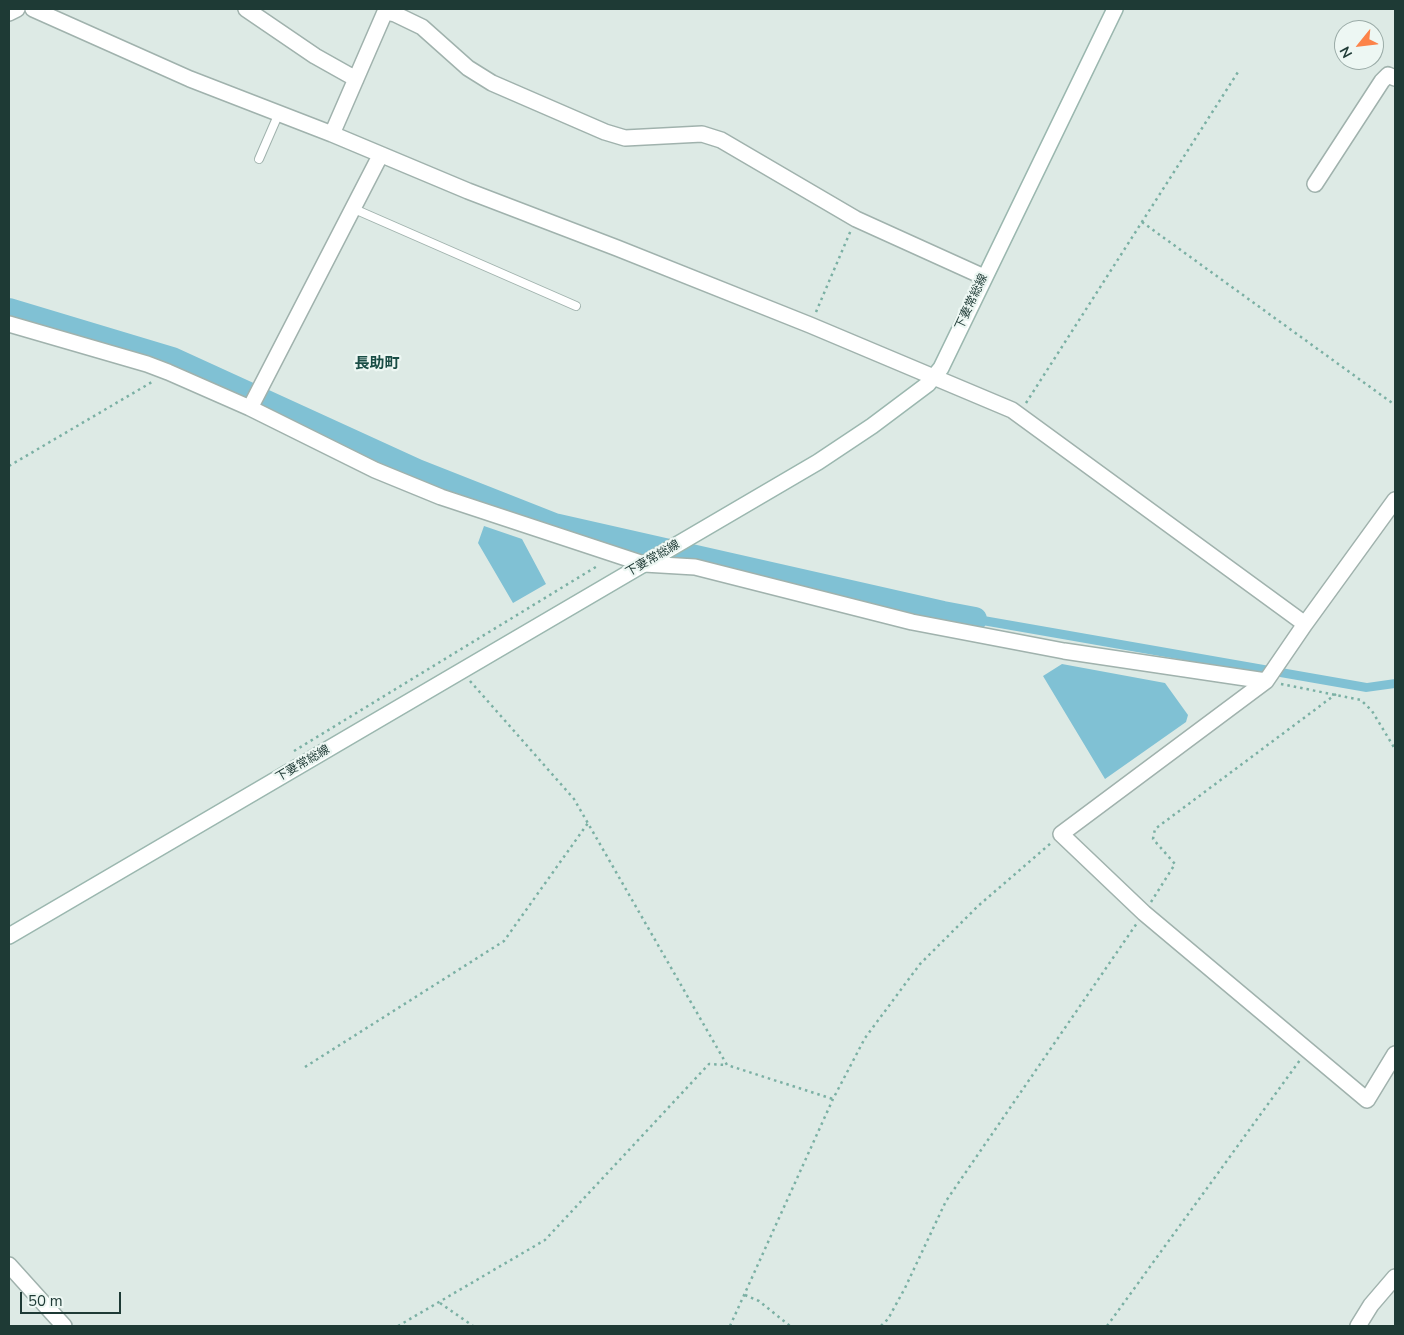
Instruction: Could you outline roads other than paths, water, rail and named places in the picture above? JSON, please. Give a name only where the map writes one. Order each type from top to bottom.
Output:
[{"type":"street","points":[[9,13],[17,9]]},
{"type":"street","points":[[33,9],[190,79],[332,134],[380,156],[468,191],[810,325],[1012,410],[1305,624]]},
{"type":"street","points":[[246,9],[314,56],[356,79]]},
{"type":"street","name":"下妻常総線","points":[[9,936],[818,462],[872,426],[934,377],[941,368],[1115,9]]},
{"type":"street","points":[[332,134],[385,12],[395,14],[422,28],[468,68],[492,84],[605,132],[625,138],[702,134],[721,140],[856,219],[984,277]]},
{"type":"street","points":[[1315,184],[1382,81],[1388,75],[1395,78]]},
{"type":"street","points":[[250,408],[380,156]]},
{"type":"street","points":[[9,324],[147,364],[250,408],[375,470],[441,497],[616,554],[695,567],[912,622],[1064,651],[1266,680]]},
{"type":"street","points":[[1395,500],[1266,680],[1061,834],[1144,913],[1366,1100],[1395,1054]]},
{"type":"street","points":[[9,1265],[64,1326]]},
{"type":"street","points":[[1358,1326],[1371,1305],[1395,1277]]},
{"type":"lane","points":[[259,159],[279,113]]},
{"type":"lane","points":[[352,208],[576,306]]},
{"type":"water","points":[[484,526],[522,539],[546,584],[513,603],[478,543]]},
{"type":"water","points":[[944,609],[1367,683],[1395,679],[1395,688],[1366,692],[942,618]]},
{"type":"water","points":[[1062,664],[1165,683],[1188,715],[1186,722],[1105,779],[1043,676]]},
{"type":"waterway","points":[[9,310],[172,359],[417,471],[554,525],[975,619]]},
{"type":"district","name":"長助町","points":[[377,364]]}]
